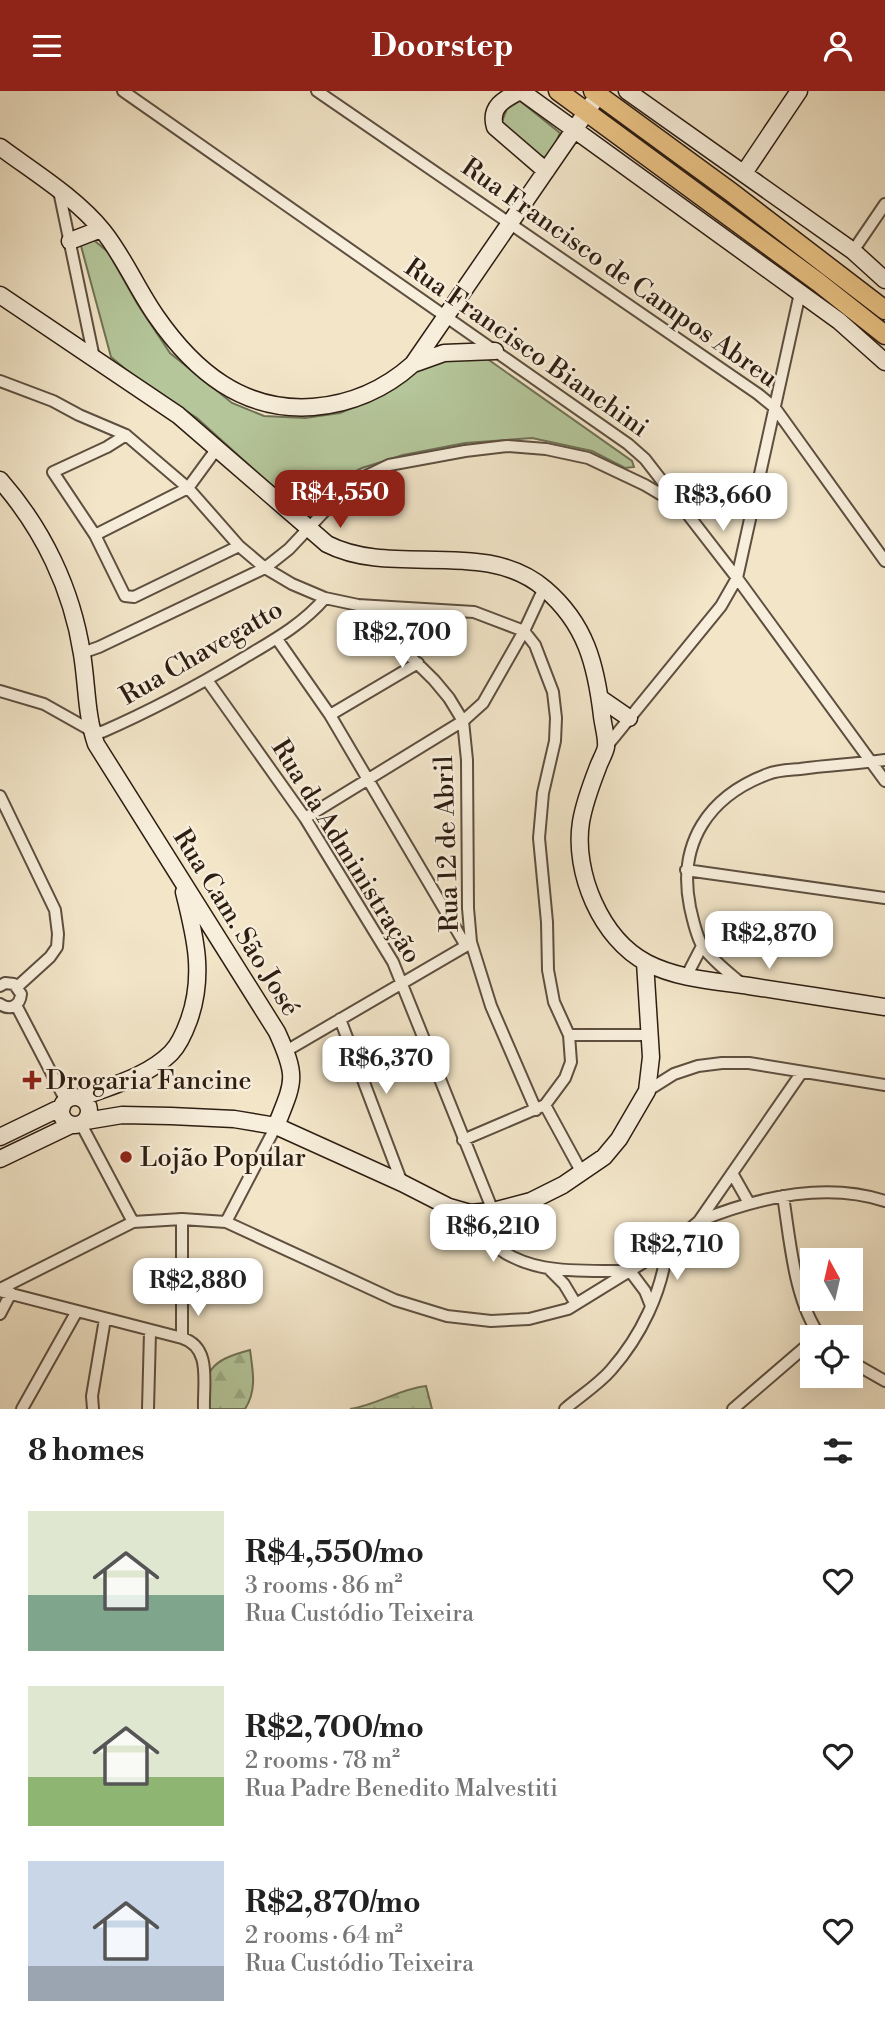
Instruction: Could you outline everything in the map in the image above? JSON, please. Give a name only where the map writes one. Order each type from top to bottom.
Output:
[{"type":"main road","points":[[558,91],[818,282],[885,335]]},
{"type":"main road","points":[[597,92],[885,310]]},
{"type":"street","name":"Rua Francisco Bianchini","points":[[123,91],[628,444],[645,460],[685,509],[885,781]]},
{"type":"street","name":"Rua Francisco de Campos Abreu","points":[[317,91],[511,222],[775,408],[885,561]]},
{"type":"street","points":[[546,171],[495,127],[493,114],[497,106],[521,91],[839,321],[885,362]]},
{"type":"street","points":[[627,91],[853,251],[885,280]]},
{"type":"street","points":[[744,173],[800,91]]},
{"type":"street","points":[[0,148],[60,191],[101,229],[113,244],[156,316],[196,364],[241,396],[265,404],[297,408],[327,406],[367,394],[397,378],[413,364],[587,111],[597,92]]},
{"type":"street","points":[[60,191],[94,358]]},
{"type":"street","points":[[853,251],[885,204]]},
{"type":"street","points":[[69,241],[101,229]]},
{"type":"street","points":[[800,293],[737,578],[721,606],[606,747],[581,823],[582,869],[587,891],[598,913],[622,943],[645,962],[686,977],[885,1007]]},
{"type":"street","points":[[2,300],[178,415],[327,544],[343,552],[366,558],[473,561],[494,565],[527,577],[544,587],[576,625],[593,658],[606,747]]},
{"type":"street","points":[[413,364],[444,353],[495,351]]},
{"type":"street","points":[[0,381],[53,401],[126,435],[188,488],[239,547],[265,568],[292,584],[326,599],[358,605],[461,610],[486,616],[524,631],[535,645],[553,692],[556,718],[555,740],[542,793],[539,838],[550,988],[569,1034],[571,1062],[560,1086],[541,1108],[463,1140]]},
{"type":"street","points":[[126,435],[53,473],[95,535],[124,594],[129,597],[239,547]]},
{"type":"street","points":[[82,653],[265,568],[289,548],[335,500],[364,478],[389,465],[507,446],[546,449],[588,458],[645,485],[685,509]]},
{"type":"street","points":[[95,535],[188,488],[218,447]]},
{"type":"street","name":"Rua Cam. São José","points":[[0,480],[24,507],[38,530],[65,589],[82,653],[96,744],[217,935],[286,1051],[293,1074],[292,1082],[276,1126],[226,1222]]},
{"type":"street","points":[[305,818],[463,721],[483,703],[524,631],[544,587]]},
{"type":"street","name":"Rua Chavegatto","points":[[92,731],[102,732],[118,725],[206,680],[277,639],[326,599]]},
{"type":"street","name":"Rua 12 de Abril","points":[[358,605],[418,663],[449,698],[463,721],[467,760],[468,944],[491,1006],[541,1108],[582,1173]]},
{"type":"street","points":[[277,639],[330,715],[468,944],[286,1051]]},
{"type":"street","points":[[330,715],[418,663]]},
{"type":"street","name":"Rua da Administração","points":[[206,680],[305,818],[393,962],[493,1211]]},
{"type":"street","points":[[0,691],[44,704],[92,731]]},
{"type":"street","points":[[600,698],[629,718]]},
{"type":"street","points":[[743,985],[702,946],[693,922],[686,870],[695,837],[704,820],[716,804],[738,787],[771,773],[885,759]]},
{"type":"street","points":[[0,796],[54,910],[58,934],[57,947],[50,957],[17,987]]},
{"type":"street","points":[[686,870],[885,898]]},
{"type":"street","points":[[0,1137],[73,1102],[138,1076],[172,1052],[184,1033],[197,994],[199,970],[196,942],[180,876]]},
{"type":"street","points":[[196,942],[207,935],[217,935]]},
{"type":"street","points":[[686,977],[702,946]]},
{"type":"street","points":[[0,1159],[79,1123],[122,1115],[234,1119],[276,1126],[449,1207],[470,1213],[493,1211],[531,1201],[563,1185],[604,1157],[619,1139],[646,1091],[650,1075],[650,1035],[645,962]]},
{"type":"street","points":[[0,985],[9,983],[17,987],[20,998],[16,1005],[9,1008],[0,1005]]},
{"type":"street","points":[[16,1005],[73,1102],[88,1115],[79,1123]]},
{"type":"street","points":[[340,1019],[402,1183]]},
{"type":"street","points":[[569,1034],[650,1035]]},
{"type":"street","points":[[646,1091],[674,1074],[698,1066],[722,1063],[749,1063],[885,1085]]},
{"type":"street","points":[[4,1291],[133,1222],[182,1219],[226,1222],[395,1300],[447,1315],[491,1321],[529,1319],[568,1309],[667,1248],[699,1221],[802,1072]]},
{"type":"street","points":[[73,1102],[122,1115]]},
{"type":"street","points":[[73,1102],[62,1118],[79,1123],[133,1222]]},
{"type":"street","points":[[732,1173],[749,1203]]},
{"type":"street","points":[[699,1221],[749,1203],[811,1192],[847,1193],[885,1201]]},
{"type":"street","points":[[783,1196],[794,1262],[812,1325]]},
{"type":"street","points":[[470,1213],[487,1239],[502,1252],[550,1270],[630,1272]]},
{"type":"street","points":[[182,1219],[182,1338]]},
{"type":"street","points":[[565,1409],[609,1372],[639,1330],[662,1278],[667,1248]]},
{"type":"street","points":[[550,1270],[564,1284],[576,1304]]},
{"type":"street","points":[[630,1272],[645,1291],[650,1306]]},
{"type":"street","points":[[4,1291],[192,1342],[203,1356],[204,1409]]},
{"type":"street","points":[[0,1314],[4,1291]]},
{"type":"street","points":[[22,1409],[77,1311]]},
{"type":"street","points":[[93,1409],[92,1396],[105,1319]]},
{"type":"street","points":[[148,1409],[150,1332]]},
{"type":"street","points":[[733,1409],[800,1352]]},
{"type":"street","points":[[863,1368],[885,1381]]},
{"type":"street","points":[[85,1409],[92,1396]]},
{"type":"green space","points":[[520,101],[560,133],[545,158],[533,152],[501,124],[507,109]]},
{"type":"green space","points":[[89,236],[108,252],[138,305],[170,353],[232,403],[264,416],[305,418],[340,413],[371,400],[435,354],[479,353],[632,461],[634,467],[625,468],[592,451],[532,438],[465,443],[403,455],[362,468],[308,495],[291,497],[270,484],[197,418],[141,382],[111,357],[81,246]]},
{"type":"green space","points":[[250,1350],[253,1388],[245,1409],[202,1409],[205,1384],[212,1369],[226,1358]]},
{"type":"green space","points":[[426,1386],[432,1409],[350,1409],[407,1390]]},
{"type":"place","name":"Drogaria Fancine","points":[[32,1080]]},
{"type":"place","name":"Lojão Popular","points":[[126,1157]]}]
